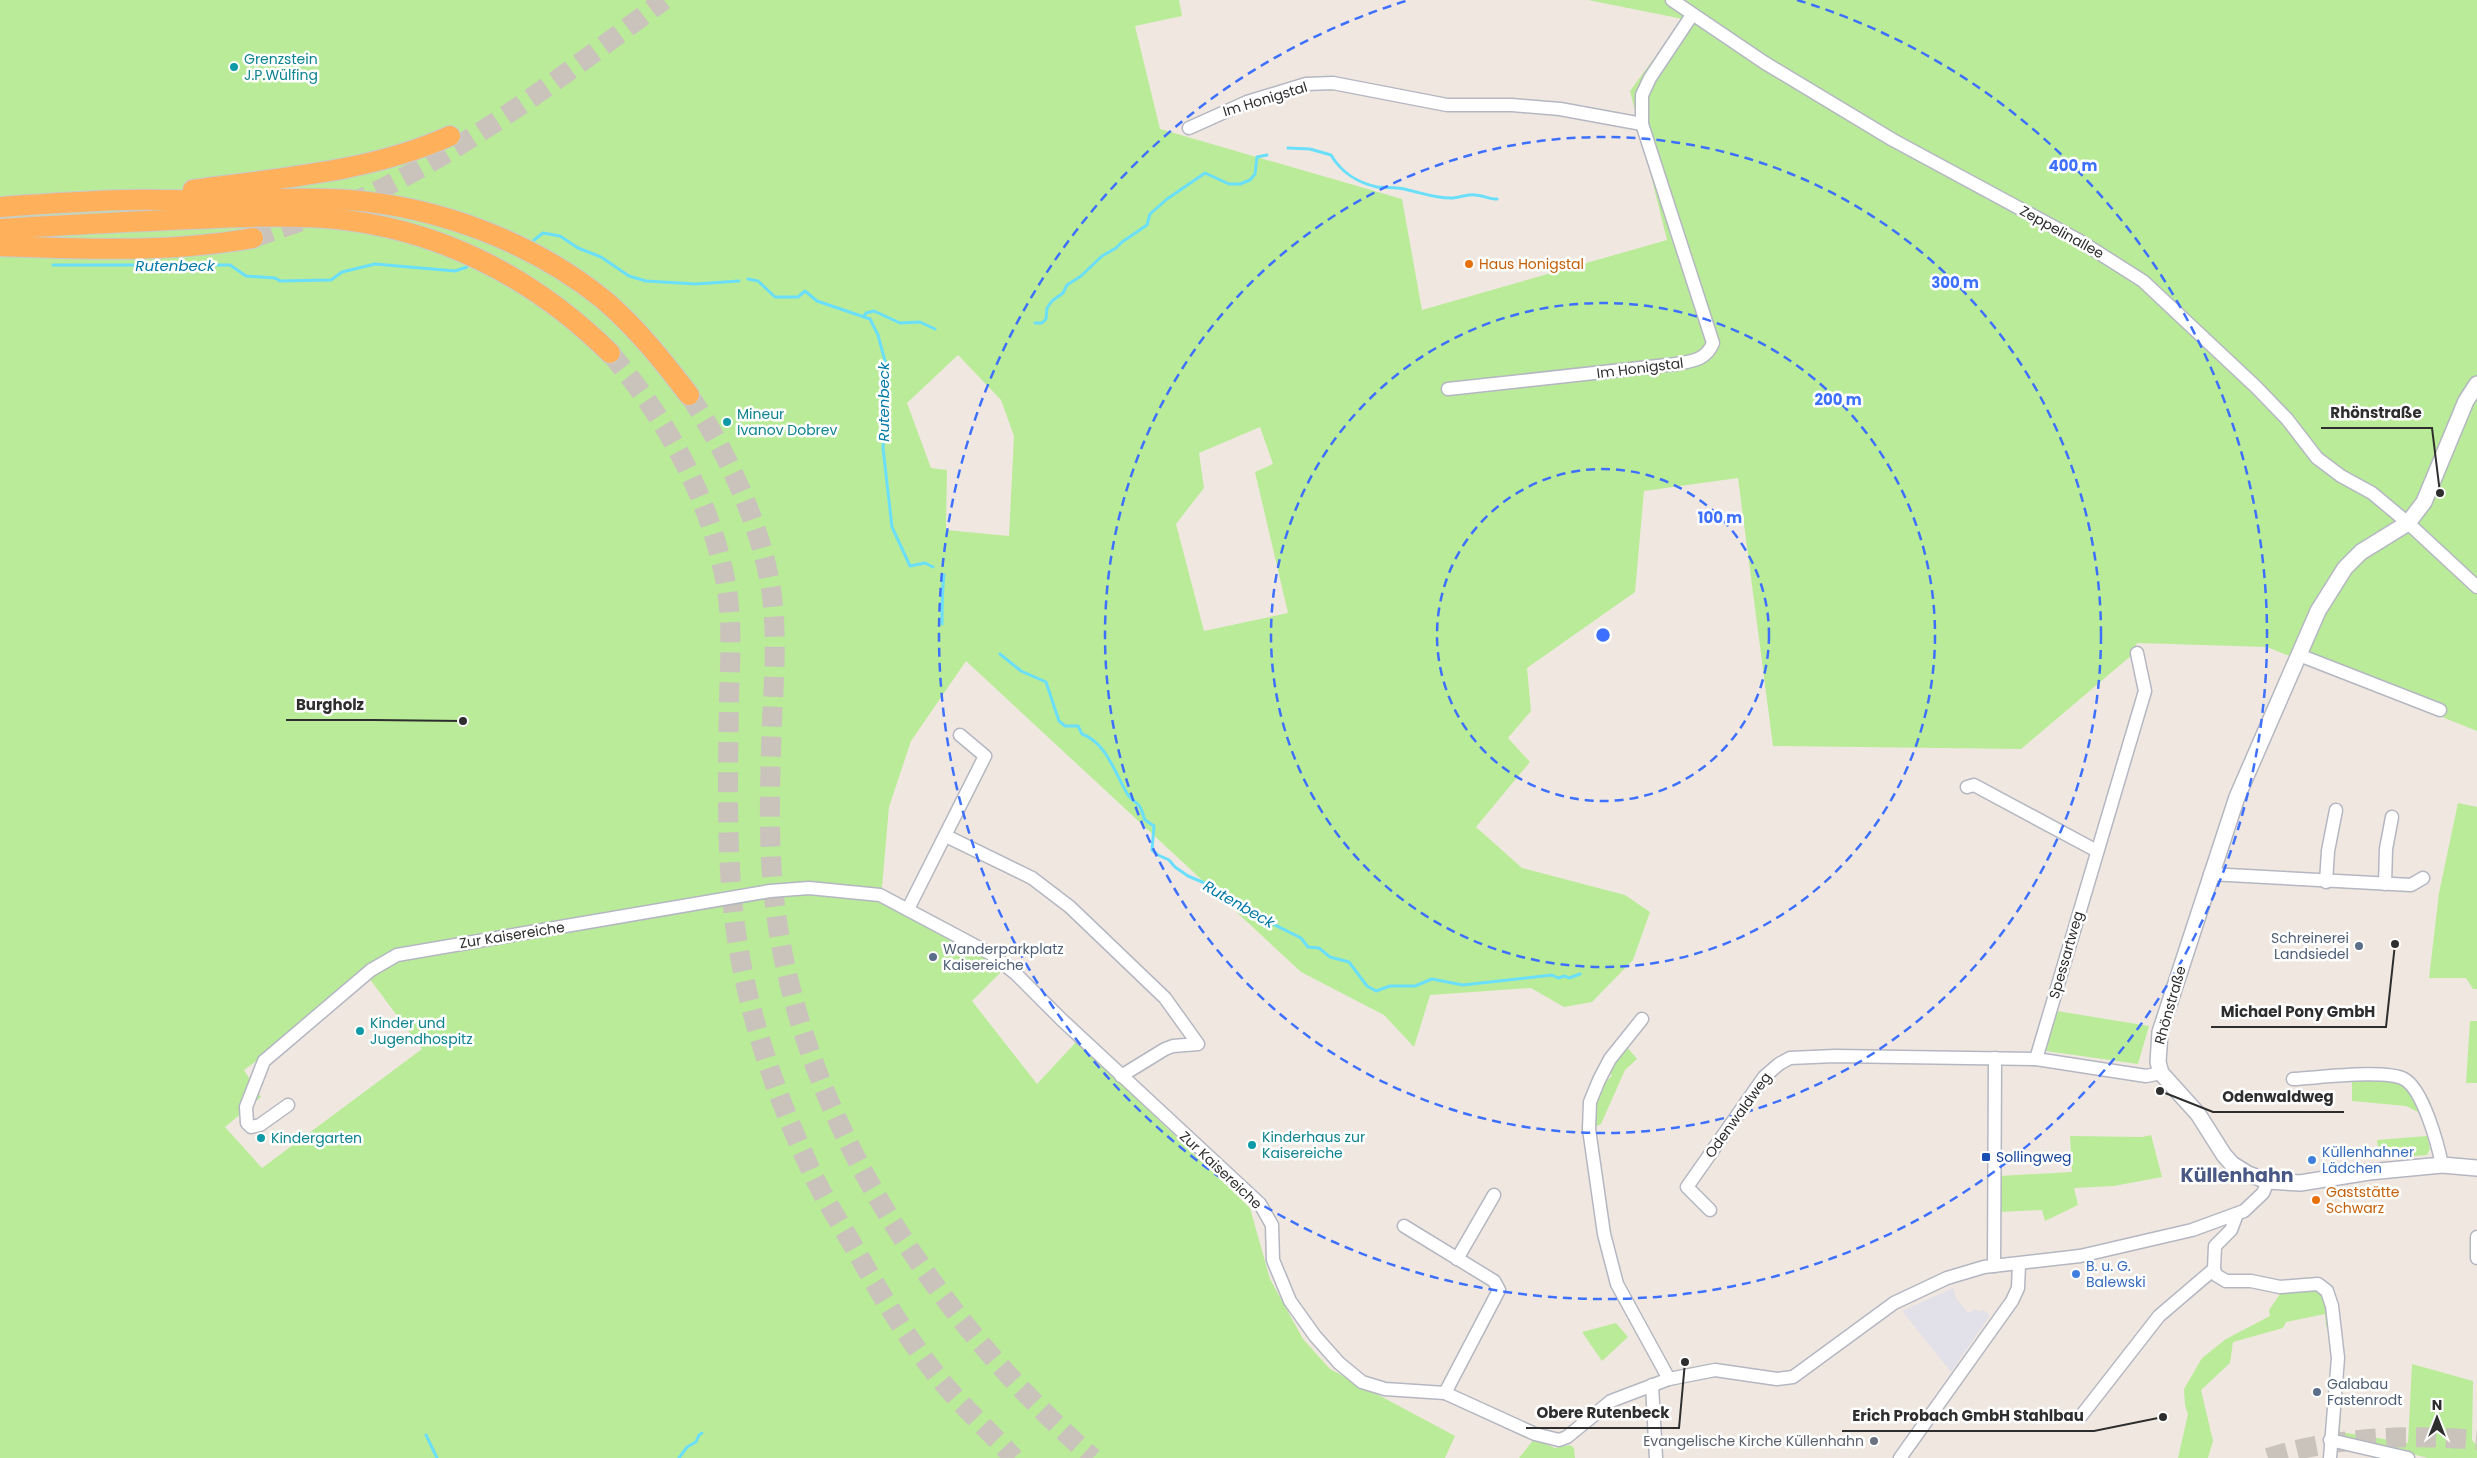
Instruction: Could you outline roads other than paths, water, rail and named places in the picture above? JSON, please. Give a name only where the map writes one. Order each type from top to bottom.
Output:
[{"type":"highway","points":[[127,200],[373,163],[407,154],[450,136]]},
{"type":"highway","points":[[0,206],[127,200],[303,198],[350,200],[404,208],[458,222],[528,252],[581,282],[628,323],[658,355],[689,395]]},
{"type":"highway","points":[[0,229],[205,218],[303,217],[380,226],[450,246],[493,265],[563,310],[610,353]]},
{"type":"highway","points":[[0,246],[140,249],[221,244],[253,238]]},
{"type":"street","name":"Zeppelinallee","points":[[1672,0],[1765,63],[1893,140],[2080,241],[2143,281],[2256,387],[2287,419],[2317,458],[2341,476],[2372,493],[2408,523],[2477,587]]},
{"type":"street","name":"Im Honigstal","points":[[1448,389],[1676,364],[1699,360],[1710,351],[1713,343],[1663,194],[1642,124],[1642,95],[1650,78],[1692,15]]},
{"type":"street","name":"Im Honigstal","points":[[1189,128],[1246,102],[1306,84],[1333,84],[1447,105],[1512,105],[1560,109],[1642,124]]},
{"type":"street","points":[[2408,523],[2424,502],[2466,401],[2477,384]]},
{"type":"street","name":"Rhönstraße","points":[[2161,1073],[2157,1049],[2160,1032],[2210,874],[2237,798],[2299,655],[2326,595],[2345,568],[2360,552],[2408,523]]},
{"type":"street","name":"Spessartweg","points":[[2036,1059],[2145,691],[2138,653]]},
{"type":"street","points":[[2299,655],[2440,710]]},
{"type":"street","points":[[908,909],[985,756],[960,735]]},
{"type":"street","points":[[1967,787],[1974,785],[2097,851]]},
{"type":"street","points":[[2326,882],[2328,851],[2336,810]]},
{"type":"street","points":[[2385,884],[2386,849],[2392,817]]},
{"type":"street","points":[[946,836],[1032,878],[1070,907],[1165,998],[1198,1044],[1173,1046],[1165,1049],[1121,1076]]},
{"type":"street","points":[[2210,874],[2326,882],[2411,885],[2423,878]]},
{"type":"street","name":"Zur Kaisereiche","points":[[288,1105],[260,1125],[251,1126],[247,1123],[246,1107],[264,1061],[371,970],[397,955],[759,892],[809,888],[834,892],[880,894],[997,959],[1015,973],[1121,1076],[1260,1204],[1272,1225],[1273,1260],[1284,1288],[1316,1336],[1339,1363],[1362,1382],[1384,1389],[1412,1389],[1444,1393],[1535,1434],[1559,1440],[1568,1437],[1611,1401],[1652,1385]]},
{"type":"street","points":[[1642,1020],[1610,1059],[1599,1080],[1590,1102],[1588,1129],[1604,1234],[1617,1284],[1669,1379]]},
{"type":"street","name":"Odenwaldweg","points":[[1710,1210],[1688,1187],[1750,1096],[1771,1069],[1790,1058],[1817,1056],[2036,1059],[2146,1076],[2161,1073]]},
{"type":"street","points":[[1994,1058],[1994,1266]]},
{"type":"street","points":[[2161,1073],[2198,1114],[2224,1155],[2232,1164],[2248,1174],[2268,1181],[2300,1183],[2370,1172],[2442,1166],[2477,1168]]},
{"type":"street","points":[[2293,1079],[2386,1075],[2404,1079],[2411,1084],[2423,1105],[2442,1166]]},
{"type":"street","points":[[1656,1458],[1652,1385],[1669,1379],[1715,1370],[1777,1379],[1793,1377],[1848,1340],[1894,1304],[1947,1278],[1994,1266],[2116,1249],[2192,1230],[2237,1214],[2254,1203],[2268,1181]]},
{"type":"street","points":[[1458,1259],[1494,1195]]},
{"type":"street","points":[[2237,1214],[2231,1230],[2215,1246],[2214,1269],[2216,1274],[2226,1281],[2251,1281],[2280,1287],[2318,1284],[2327,1290],[2332,1306],[2338,1358],[2330,1458]]},
{"type":"street","points":[[1404,1226],[1494,1281],[1499,1290],[1444,1393]]},
{"type":"street","points":[[2477,1237],[2477,1258]]},
{"type":"street","points":[[1900,1458],[2012,1301],[2018,1288],[2019,1264]]},
{"type":"street","points":[[2081,1416],[2159,1316],[2214,1269]]},
{"type":"street","points":[[2330,1440],[2408,1458]]},
{"type":"waterway","points":[[1288,148],[1310,149],[1331,155],[1345,172],[1363,183],[1377,187],[1400,188],[1442,198],[1472,195],[1497,199]]},
{"type":"waterway","points":[[1035,323],[1042,323],[1046,319],[1047,308],[1052,301],[1063,293],[1067,285],[1081,276],[1102,256],[1147,225],[1150,214],[1167,199],[1205,173],[1229,184],[1240,184],[1250,180],[1255,174],[1257,157],[1267,155]]},
{"type":"waterway","name":"Rutenbeck","points":[[534,240],[543,233],[560,236],[578,248],[601,257],[629,276],[646,281],[696,284],[739,281]]},
{"type":"waterway","name":"Rutenbeck","points":[[53,265],[230,265],[246,276],[275,278],[280,281],[331,280],[342,272],[375,264],[455,271],[467,267]]},
{"type":"waterway","name":"Rutenbeck","points":[[748,279],[758,281],[775,297],[798,297],[805,291],[817,301],[870,319],[878,335],[885,361],[882,382],[886,407],[883,448],[892,527],[910,566],[925,563],[933,567]]},
{"type":"waterway","points":[[864,316],[866,313],[874,311],[900,323],[920,322],[935,329]]},
{"type":"waterway","name":"Rutenbeck","points":[[942,624],[944,575]]},
{"type":"waterway","name":"Rutenbeck","points":[[1000,654],[1021,671],[1046,682],[1059,721],[1065,726],[1078,726],[1082,734],[1098,744],[1110,760],[1128,795],[1140,807],[1145,820],[1154,826],[1152,850],[1169,860],[1188,876],[1207,884],[1226,900],[1238,901],[1251,913],[1256,913],[1259,917],[1301,938],[1308,947],[1319,948],[1330,957],[1349,962],[1367,986],[1376,991],[1390,986],[1415,986],[1432,979],[1463,985],[1552,975],[1558,978],[1565,976],[1569,978],[1580,974]]},
{"type":"waterway","points":[[679,1458],[687,1447],[696,1442],[702,1433]]},
{"type":"waterway","points":[[426,1435],[437,1458]]},
{"type":"tunnel","points":[[349,204],[391,184],[472,137],[551,84],[664,0]]},
{"type":"tunnel","points":[[253,238],[310,218]]},
{"type":"tunnel","points":[[610,353],[649,404],[682,458],[708,517],[725,579],[730,624],[728,804],[729,857],[733,908],[744,979],[774,1082],[816,1181],[898,1321],[943,1383],[1014,1458]]},
{"type":"tunnel","points":[[689,395],[717,441],[741,491],[761,544],[772,596],[775,643],[770,845],[773,887],[786,968],[809,1048],[840,1126],[880,1201],[926,1272],[977,1340],[1034,1402],[1093,1458]]},
{"type":"tunnel","points":[[2268,1458],[2319,1445],[2345,1441],[2425,1437],[2477,1440]]},
{"type":"place","name":"Grenzstein J.P.Wülfing","points":[[234,67]]},
{"type":"place","name":"Haus Honigstal","points":[[1469,264]]},
{"type":"place","name":"Mineur Ivanov Dobrev","points":[[727,422]]},
{"type":"place","name":"Rhönstraße","points":[[2440,493]]},
{"type":"place","name":"Burgholz","points":[[463,721]]},
{"type":"place","name":"Michael Pony GmbH","points":[[2395,944]]},
{"type":"place","name":"Schreinerei Landsiedel","points":[[2359,946]]},
{"type":"place","name":"Wanderparkplatz Kaisereiche","points":[[933,957]]},
{"type":"place","name":"Kinder und Jugendhospitz","points":[[360,1031]]},
{"type":"place","name":"Odenwaldweg","points":[[2160,1091]]},
{"type":"place","name":"Kindergarten","points":[[261,1138]]},
{"type":"place","name":"Kinderhaus zur Kaisereiche","points":[[1252,1145]]},
{"type":"place","name":"Sollingweg","points":[[1986,1157]]},
{"type":"place","name":"Küllenhahner Lädchen","points":[[2312,1160]]},
{"type":"place","name":"Gaststätte Schwarz","points":[[2316,1200]]},
{"type":"place","name":"B. u. G. Balewski","points":[[2076,1274]]},
{"type":"place","name":"Obere Rutenbeck","points":[[1685,1362]]},
{"type":"place","name":"Galabau Fastenrodt","points":[[2317,1392]]},
{"type":"place","name":"Erich Probach GmbH Stahlbau","points":[[2163,1417]]},
{"type":"place","name":"Evangelische Kirche Küllenhahn","points":[[1874,1441]]},
{"type":"district","name":"Küllenhahn","points":[[2237,1175]]}]
